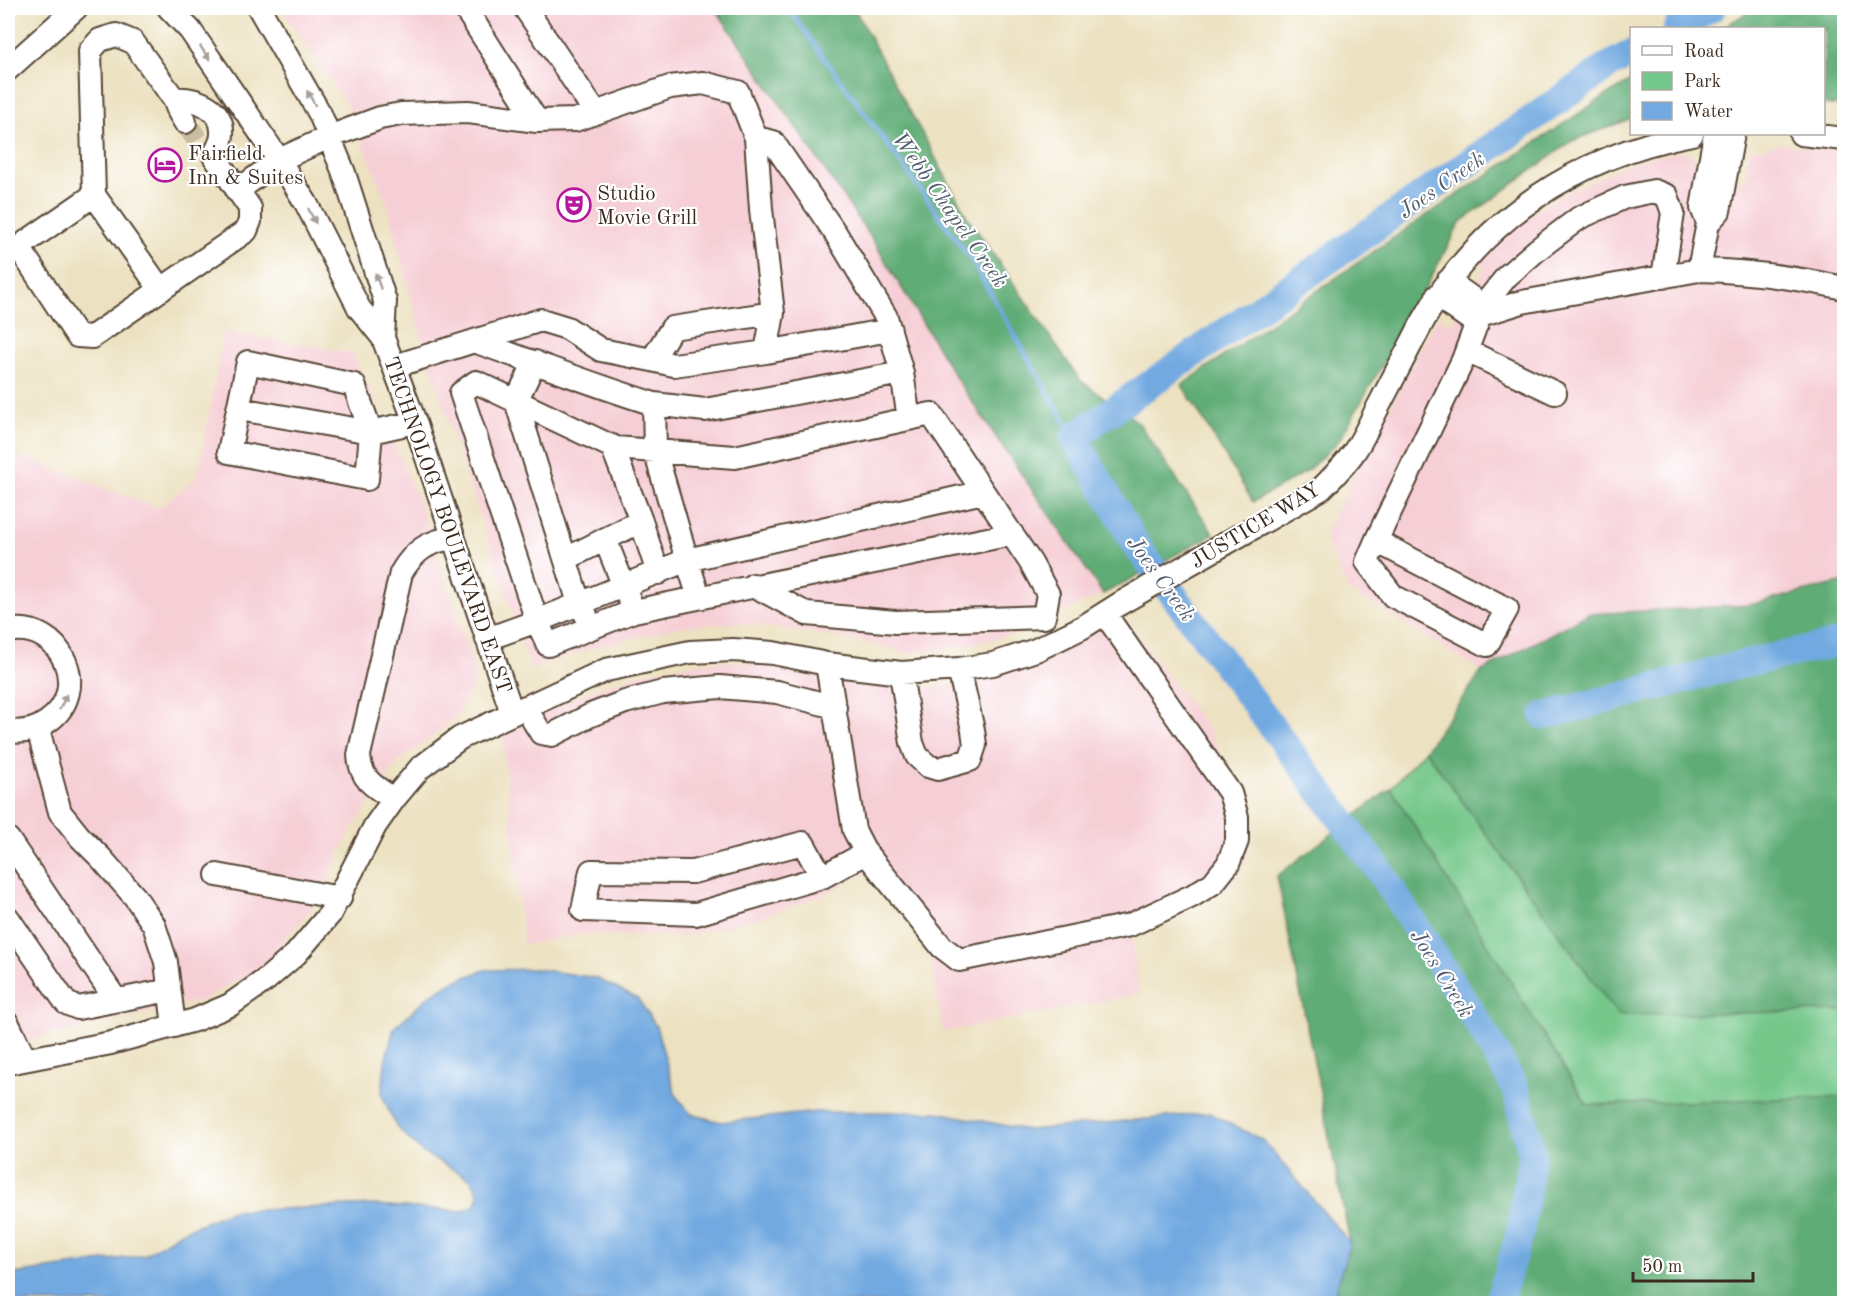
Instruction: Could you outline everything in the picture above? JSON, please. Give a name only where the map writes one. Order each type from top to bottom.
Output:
[{"type":"street","points":[[8,69],[76,8]]},
{"type":"street","name":"TECHNOLOGY BOULEVARD EAST","points":[[169,8],[189,30],[279,160],[306,203],[359,308],[383,338],[415,422],[487,639],[518,710],[541,734],[552,735],[591,715],[625,702],[663,692]]},
{"type":"street","name":"TECHNOLOGY BOULEVARD EAST","points":[[259,8],[320,114],[344,172],[386,301],[383,338]]},
{"type":"street","points":[[465,8],[537,121]]},
{"type":"street","points":[[525,8],[596,112]]},
{"type":"street","points":[[161,290],[94,195],[90,51],[100,40],[116,36],[133,42],[174,99],[185,122]]},
{"type":"street","points":[[237,190],[279,160],[329,137],[380,118],[401,114],[468,112],[537,121],[575,120],[670,87],[703,83],[738,92],[756,138],[761,209],[773,313],[766,352]]},
{"type":"street","points":[[94,195],[26,242],[22,252],[77,336],[92,337],[246,231],[250,221],[250,207],[206,149],[222,140],[223,131],[216,115],[210,108],[195,100],[174,99]]},
{"type":"street","name":"JUSTICE WAY","points":[[16,1061],[111,1043],[195,1020],[230,1005],[267,979],[296,954],[330,914],[375,826],[420,768],[460,738],[606,670],[690,652],[733,650],[773,653],[827,664],[901,673],[959,669],[993,664],[1036,650],[1113,608],[1321,489],[1355,450],[1443,289],[1467,258],[1497,227],[1530,200],[1562,180],[1627,150],[1688,135]]},
{"type":"street","points":[[1708,223],[1702,208],[1715,135]]},
{"type":"street","points":[[1699,270],[1708,223],[1719,211],[1733,135]]},
{"type":"street","points":[[1810,135],[1845,139]]},
{"type":"street","points":[[756,138],[773,142],[836,234],[886,317],[902,373],[909,419]]},
{"type":"street","points":[[1376,541],[1506,609],[1487,645],[1393,596],[1367,562],[1376,541],[1467,351],[1480,315],[1507,276],[1538,249],[1579,219],[1625,197],[1654,190],[1667,196],[1673,213],[1663,277]]},
{"type":"street","points":[[1480,315],[1522,302],[1699,270],[1750,273],[1845,288]]},
{"type":"street","points":[[1443,289],[1480,315]]},
{"type":"street","points":[[652,360],[672,328],[773,313]]},
{"type":"street","points":[[394,366],[542,321],[567,328],[601,350],[674,365],[766,352],[890,330]]},
{"type":"street","points":[[474,341],[535,362],[575,379],[654,404],[705,410],[902,373]]},
{"type":"street","points":[[1467,351],[1555,393]]},
{"type":"street","points":[[248,362],[354,385],[371,432],[367,479],[229,452],[248,362]]},
{"type":"street","points":[[535,362],[516,401],[579,603],[592,627]]},
{"type":"street","points":[[753,585],[807,614],[896,622],[1044,617],[1048,594],[1031,563],[1012,534],[983,492],[932,414],[735,457],[612,446],[476,382],[460,393],[537,621],[548,645],[634,610],[753,585],[1012,534]]},
{"type":"street","points":[[654,404],[655,451],[699,597]]},
{"type":"street","points":[[239,409],[371,432],[415,422]]},
{"type":"street","points":[[612,446],[658,573]]},
{"type":"street","points":[[487,639],[687,560],[983,492]]},
{"type":"street","points":[[566,559],[641,521]]},
{"type":"street","points":[[394,799],[368,782],[363,774],[359,755],[400,573],[409,558],[422,547],[437,540],[453,537]]},
{"type":"street","points":[[605,539],[634,610]]},
{"type":"street","points":[[827,664],[854,830],[866,853],[942,947],[959,960],[1130,925],[1192,896],[1213,883],[1228,864],[1237,841],[1237,817],[1230,794],[1113,608]]},
{"type":"street","points":[[8,631],[18,629],[38,633],[55,644],[66,660],[70,680],[66,700],[55,717],[38,729],[18,733],[8,731]]},
{"type":"street","points":[[653,659],[663,692],[720,687],[777,692],[835,707]]},
{"type":"street","points":[[901,673],[912,743],[917,756],[928,766],[938,769],[970,760],[975,745],[959,669]]},
{"type":"street","points":[[38,729],[60,812],[135,897],[154,925],[166,962],[174,1026]]},
{"type":"street","points":[[8,839],[116,1000]]},
{"type":"street","points":[[822,877],[803,843],[693,872],[591,871],[584,910],[696,914],[822,877],[866,853]]},
{"type":"street","points":[[217,875],[340,898]]},
{"type":"street","points":[[8,918],[66,1003],[78,1008],[169,990]]},
{"type":"street","points":[[8,1024],[16,1061]]},
{"type":"shaded area","points":[[281,8],[717,8],[874,242],[956,378],[1103,594],[1015,634],[966,646],[907,653],[860,641],[743,623],[683,626],[603,645],[531,669],[424,348],[388,206],[349,109]]},
{"type":"shaded area","points":[[1779,143],[1844,154],[1844,582],[1749,605],[1588,614],[1482,671],[1347,589],[1324,535],[1437,317],[1450,325],[1486,269],[1479,264],[1537,210],[1565,193],[1640,159],[1677,152],[1690,152],[1702,175],[1745,181],[1749,149]]},
{"type":"shaded area","points":[[224,332],[353,353],[420,503],[477,678],[455,719],[398,762],[348,835],[319,899],[262,966],[203,1000],[8,1045],[8,452],[159,508],[198,476]]},
{"type":"shaded area","points":[[1120,614],[1209,730],[1254,817],[1246,856],[1230,884],[1212,896],[1132,934],[1139,994],[943,1032],[929,946],[867,871],[823,895],[755,919],[682,936],[582,934],[523,945],[502,734],[568,699],[642,673],[711,661],[776,663],[858,682],[916,689],[986,679]]},
{"type":"green space","points":[[715,8],[854,8],[967,216],[1080,380],[1138,422],[1214,534],[1103,594],[956,378],[874,242]]},
{"type":"green space","points":[[1752,8],[1844,8],[1844,106],[1825,104],[1825,27],[1724,27]]},
{"type":"green space","points":[[1630,82],[1630,119],[1572,141],[1460,223],[1409,319],[1338,442],[1306,472],[1253,502],[1182,385],[1406,229]]},
{"type":"green space","points":[[1844,582],[1844,1011],[1618,1015],[1425,750],[1482,671],[1588,614],[1749,605]]},
{"type":"green space","points":[[1425,750],[1618,1015],[1844,1011],[1844,1097],[1587,1105],[1391,788]]},
{"type":"green space","points":[[1391,788],[1587,1105],[1844,1097],[1844,1303],[1332,1303],[1350,1242],[1277,876]]},
{"type":"water","points":[[537,969],[596,978],[638,999],[656,1026],[676,1096],[691,1114],[721,1122],[816,1112],[937,1112],[1028,1130],[1210,1113],[1264,1141],[1350,1243],[1332,1303],[8,1303],[8,1275],[145,1255],[181,1232],[232,1211],[374,1205],[460,1211],[475,1206],[479,1196],[471,1179],[423,1153],[396,1126],[382,1095],[385,1062],[394,1028],[429,996],[454,981],[485,970]]},
{"type":"waterway","name":"Webb Chapel Creek","points":[[788,8],[970,258],[1074,437]]},
{"type":"waterway","name":"Joes Creek","points":[[1679,27],[1712,8]]},
{"type":"waterway","name":"Joes Creek","points":[[1498,1304],[1520,1233],[1532,1155],[1516,1089],[1480,1026],[1377,867],[1138,548],[1074,437],[1608,66],[1630,54]]},
{"type":"waterway","points":[[1544,716],[1747,663],[1844,642]]},
{"type":"tunnel","points":[[185,122],[199,142]]},
{"type":"place","name":"Fairfield Inn & Suites","points":[[165,165]]},
{"type":"place","name":"Studio Movie Grill","points":[[574,205]]}]
